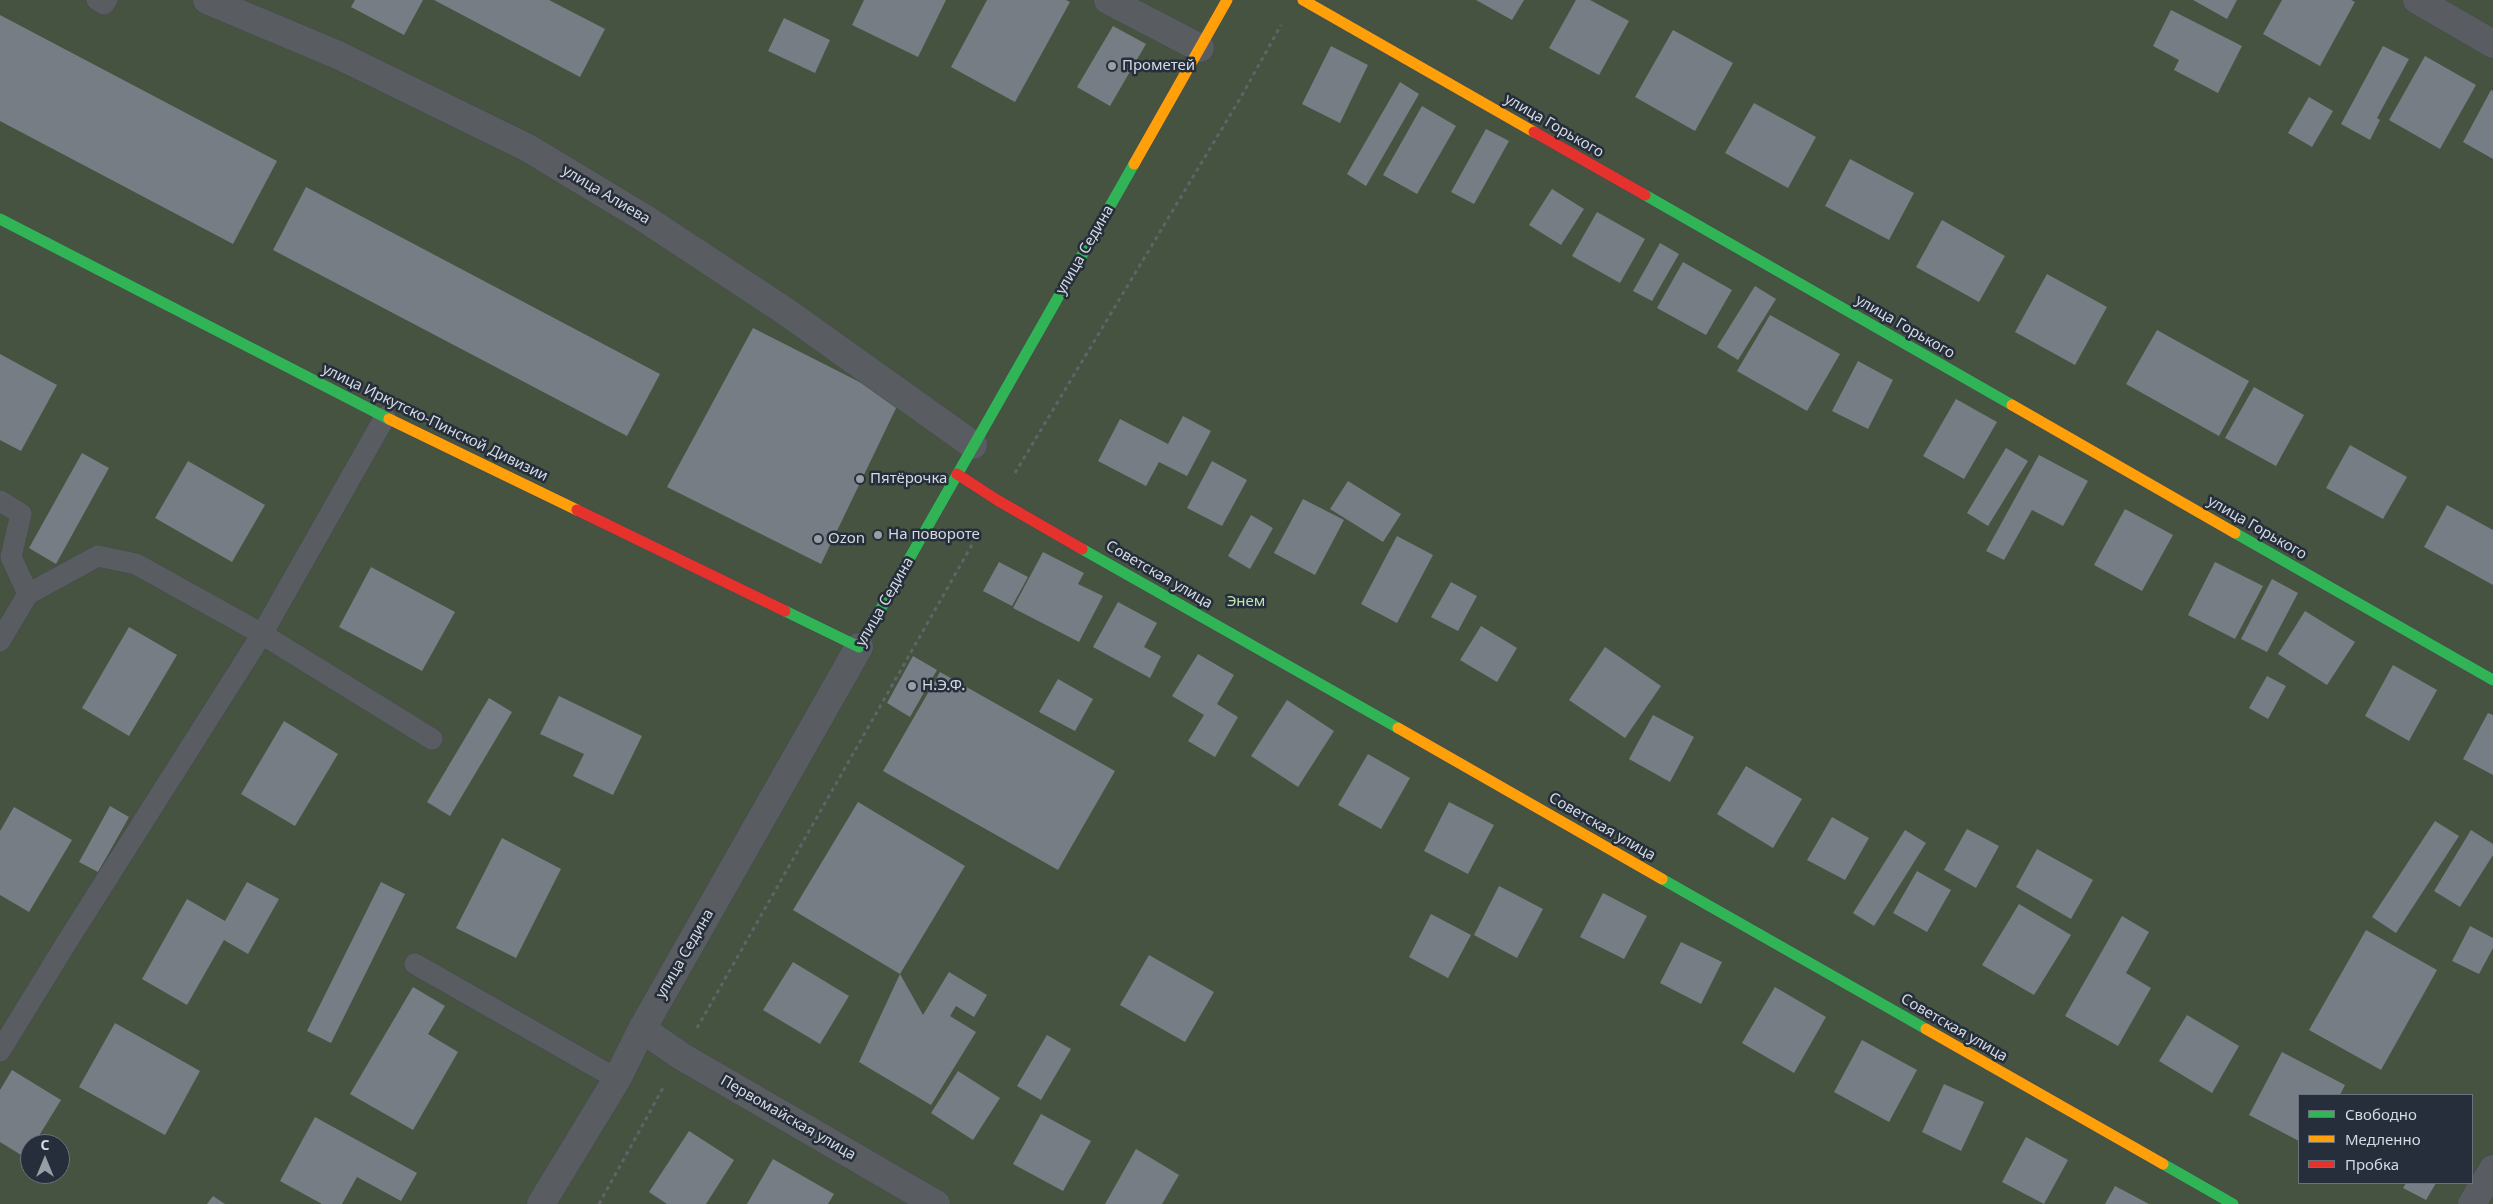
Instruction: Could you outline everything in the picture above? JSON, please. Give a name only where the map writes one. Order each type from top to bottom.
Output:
[{"type":"street","name":"улица Алиева","points":[[206,0],[338,55],[528,148],[644,218],[785,311],[973,445]]},
{"type":"street","points":[[1108,0],[1200,48]]},
{"type":"street","name":"улица Седина","points":[[541,1204],[617,1079],[642,1029],[1227,0]]},
{"type":"street","name":"улица Горького","points":[[1303,0],[2493,680]]},
{"type":"street","points":[[2417,0],[2493,44]]},
{"type":"street","name":"улица Иркутско-Пинской Дивизии","points":[[0,219],[385,417],[859,647]]},
{"type":"street","name":"Советская улица","points":[[957,474],[997,500],[2233,1204]]},
{"type":"street","name":"Первомайская улица","points":[[642,1029],[681,1056],[936,1204]]},
{"type":"street","points":[[2472,1204],[2493,1169]]},
{"type":"lane","points":[[97,0],[104,4],[107,0]]},
{"type":"lane","points":[[0,1051],[70,936],[262,634],[385,417]]},
{"type":"lane","points":[[0,501],[21,514],[11,557],[28,594]]},
{"type":"lane","points":[[0,641],[28,594],[98,556],[136,564],[262,634],[432,739]]},
{"type":"lane","points":[[415,964],[617,1079]]},
{"type":"path","points":[[599,1204],[997,500],[1050,418],[1241,97],[1286,16]]},
{"type":"green space","name":"Энем","points":[[0,0],[2493,0],[2493,1204],[0,1204]]},
{"type":"building","points":[[355,0],[423,0],[404,35],[351,7]]},
{"type":"building","points":[[434,0],[549,0],[605,29],[580,77]]},
{"type":"building","points":[[864,0],[946,0],[918,57],[852,25]]},
{"type":"building","points":[[987,0],[1066,0],[1070,2],[1015,102],[951,67]]},
{"type":"building","points":[[1476,0],[1524,0],[1512,20]]},
{"type":"building","points":[[1576,0],[1590,0],[1629,21],[1599,75],[1549,48]]},
{"type":"building","points":[[2193,0],[2237,0],[2227,19]]},
{"type":"building","points":[[2282,0],[2351,0],[2355,2],[2320,66],[2263,34]]},
{"type":"building","points":[[2171,10],[2242,46],[2218,93],[2174,70],[2179,60],[2153,46]]},
{"type":"building","points":[[0,15],[277,161],[233,244],[0,121]]},
{"type":"building","points":[[784,18],[830,40],[815,73],[768,51]]},
{"type":"building","name":"Прометей","points":[[1113,26],[1146,44],[1110,106],[1077,87]]},
{"type":"building","points":[[1673,30],[1733,63],[1695,131],[1635,97]]},
{"type":"building","points":[[1331,46],[1368,65],[1340,123],[1302,104]]},
{"type":"building","points":[[2383,46],[2409,59],[2377,118],[2380,120],[2370,140],[2341,124]]},
{"type":"building","points":[[2425,56],[2476,85],[2440,149],[2389,120]]},
{"type":"building","points":[[1400,82],[1419,94],[1366,186],[1347,174]]},
{"type":"building","points":[[2491,90],[2493,91],[2493,159],[2463,142]]},
{"type":"building","points":[[2309,97],[2333,111],[2312,147],[2288,133]]},
{"type":"building","points":[[1754,103],[1816,137],[1788,188],[1725,153]]},
{"type":"building","points":[[1422,106],[1456,126],[1417,194],[1383,175]]},
{"type":"building","points":[[1486,129],[1509,141],[1474,204],[1451,192]]},
{"type":"building","points":[[1850,159],[1914,193],[1889,240],[1825,206]]},
{"type":"building","points":[[306,187],[660,374],[627,436],[273,250]]},
{"type":"building","points":[[1552,189],[1584,209],[1561,245],[1529,225]]},
{"type":"building","points":[[1597,212],[1645,239],[1620,283],[1572,256]]},
{"type":"building","points":[[1942,220],[2005,256],[1979,302],[1916,267]]},
{"type":"building","points":[[1660,243],[1679,254],[1652,301],[1633,291]]},
{"type":"building","points":[[1683,262],[1732,290],[1706,335],[1657,308]]},
{"type":"building","points":[[2047,274],[2107,307],[2075,365],[2015,332]]},
{"type":"building","points":[[1755,286],[1776,299],[1738,360],[1717,347]]},
{"type":"building","points":[[1770,315],[1840,354],[1807,411],[1737,371]]},
{"type":"building","points":[[753,328],[899,402],[821,564],[667,487]]},
{"type":"building","points":[[2157,330],[2249,381],[2219,436],[2126,384]]},
{"type":"building","points":[[0,354],[57,385],[21,451],[0,440]]},
{"type":"building","points":[[1858,361],[1893,380],[1868,429],[1832,411]]},
{"type":"building","points":[[2254,387],[2304,415],[2276,466],[2225,438]]},
{"type":"building","points":[[1956,399],[1997,422],[1964,479],[1923,456]]},
{"type":"building","points":[[1183,416],[1211,431],[1187,476],[1159,462],[1146,486],[1098,461],[1120,419],[1168,444]]},
{"type":"building","points":[[2350,445],[2407,477],[2383,519],[2326,488]]},
{"type":"building","points":[[2006,448],[2028,461],[1988,526],[1967,513]]},
{"type":"building","points":[[82,453],[109,468],[56,564],[29,548]]},
{"type":"building","points":[[2039,455],[2088,481],[2063,526],[2032,510],[2004,560],[1986,551]]},
{"type":"building","points":[[188,461],[265,505],[232,562],[155,518]]},
{"type":"building","points":[[1212,461],[1247,480],[1222,526],[1187,508]]},
{"type":"building","points":[[1348,481],[1401,514],[1383,542],[1330,509]]},
{"type":"building","points":[[1303,499],[1344,520],[1315,575],[1274,553]]},
{"type":"building","points":[[2447,505],[2493,530],[2493,585],[2424,547]]},
{"type":"building","points":[[2125,509],[2173,535],[2142,591],[2094,565]]},
{"type":"building","points":[[1251,515],[1273,528],[1250,569],[1228,556]]},
{"type":"building","points":[[1397,536],[1433,555],[1397,623],[1361,604]]},
{"type":"building","points":[[1043,552],[1084,573],[1078,584],[1103,596],[1079,642],[1013,608]]},
{"type":"building","points":[[999,562],[1028,577],[1012,606],[983,591]]},
{"type":"building","points":[[2215,562],[2263,586],[2235,639],[2188,615]]},
{"type":"building","points":[[371,567],[455,612],[422,671],[339,627]]},
{"type":"building","points":[[2272,579],[2298,593],[2267,652],[2241,639]]},
{"type":"building","points":[[1451,582],[1477,596],[1458,631],[1431,617]]},
{"type":"building","points":[[1118,602],[1157,623],[1144,647],[1161,656],[1150,678],[1093,647]]},
{"type":"building","points":[[2305,611],[2355,642],[2327,685],[2278,654]]},
{"type":"building","points":[[1481,626],[1517,648],[1497,682],[1460,660]]},
{"type":"building","points":[[129,627],[177,655],[129,736],[82,708]]},
{"type":"building","points":[[1605,647],[1661,686],[1625,738],[1569,700]]},
{"type":"building","points":[[1198,654],[1234,675],[1217,704],[1238,717],[1215,757],[1188,741],[1204,715],[1172,696]]},
{"type":"building","name":"Н.Э.Ф.","points":[[913,656],[937,670],[910,717],[887,703]]},
{"type":"building","points":[[2393,665],[2437,690],[2409,741],[2365,716]]},
{"type":"building","points":[[940,672],[1115,771],[1058,870],[883,771]]},
{"type":"building","points":[[2267,676],[2286,686],[2268,719],[2249,708]]},
{"type":"building","points":[[1058,679],[1093,699],[1075,731],[1039,712]]},
{"type":"building","points":[[559,696],[642,736],[613,795],[573,776],[584,754],[540,734]]},
{"type":"building","points":[[489,698],[512,712],[450,816],[427,802]]},
{"type":"building","points":[[1287,700],[1334,731],[1298,787],[1251,756]]},
{"type":"building","points":[[2488,713],[2493,715],[2493,775],[2463,759]]},
{"type":"building","points":[[1653,715],[1694,737],[1670,782],[1629,759]]},
{"type":"building","points":[[284,721],[338,754],[295,826],[241,794]]},
{"type":"building","points":[[1368,754],[1410,778],[1381,829],[1338,805]]},
{"type":"building","points":[[1746,766],[1802,799],[1773,848],[1717,814]]},
{"type":"building","points":[[858,802],[965,866],[900,974],[793,910]]},
{"type":"building","points":[[1449,802],[1494,825],[1468,874],[1424,851]]},
{"type":"building","points":[[110,806],[129,817],[98,872],[79,862]]},
{"type":"building","points":[[14,807],[72,840],[29,912],[0,895],[0,831]]},
{"type":"building","points":[[1832,817],[1869,838],[1845,880],[1807,860]]},
{"type":"building","points":[[2435,821],[2459,836],[2396,933],[2372,917]]},
{"type":"building","points":[[1967,829],[1999,846],[1976,888],[1944,870]]},
{"type":"building","points":[[1905,830],[1926,843],[1874,926],[1853,913]]},
{"type":"building","points":[[2471,830],[2493,844],[2493,855],[2460,907],[2434,891]]},
{"type":"building","points":[[502,838],[561,869],[516,958],[456,928]]},
{"type":"building","points":[[2037,849],[2093,880],[2071,919],[2016,887]]},
{"type":"building","points":[[1917,871],[1951,890],[1927,932],[1893,913]]},
{"type":"building","points":[[247,882],[279,899],[248,954],[224,940],[187,1005],[142,979],[187,899],[225,921]]},
{"type":"building","points":[[381,882],[405,894],[331,1043],[307,1031]]},
{"type":"building","points":[[1499,886],[1543,909],[1517,958],[1474,935]]},
{"type":"building","points":[[1603,893],[1647,916],[1624,959],[1580,937]]},
{"type":"building","points":[[2019,904],[2071,935],[2034,995],[1982,965]]},
{"type":"building","points":[[1431,914],[1471,935],[1448,978],[1409,957]]},
{"type":"building","points":[[2122,916],[2149,932],[2126,973],[2151,988],[2118,1046],[2065,1016]]},
{"type":"building","points":[[2470,926],[2493,938],[2493,948],[2479,974],[2452,961]]},
{"type":"building","points":[[2366,930],[2437,970],[2381,1070],[2309,1030]]},
{"type":"building","points":[[1681,942],[1722,962],[1701,1004],[1660,983]]},
{"type":"building","points":[[1149,955],[1214,992],[1185,1042],[1120,1005]]},
{"type":"building","points":[[793,962],[849,996],[820,1044],[763,1010]]},
{"type":"building","points":[[949,972],[987,995],[974,1017],[956,1006],[950,1016],[976,1032],[931,1105],[859,1062],[900,974],[923,1015]]},
{"type":"building","points":[[413,987],[445,1006],[428,1034],[458,1052],[413,1130],[350,1094]]},
{"type":"building","points":[[1775,987],[1826,1017],[1794,1073],[1742,1043]]},
{"type":"building","points":[[2187,1015],[2239,1046],[2212,1093],[2159,1061]]},
{"type":"building","points":[[115,1023],[200,1071],[165,1135],[79,1087]]},
{"type":"building","points":[[1047,1035],[1071,1049],[1041,1100],[1017,1086]]},
{"type":"building","points":[[1862,1040],[1917,1070],[1889,1122],[1834,1092]]},
{"type":"building","points":[[2282,1052],[2345,1085],[2340,1094],[2298,1094],[2298,1140],[2249,1115]]},
{"type":"building","points":[[12,1070],[61,1100],[40,1134],[20,1134],[20,1154],[0,1142],[0,1090]]},
{"type":"building","points":[[958,1071],[1000,1098],[973,1140],[931,1113]]},
{"type":"building","points":[[1944,1084],[1984,1102],[1961,1151],[1922,1132]]},
{"type":"building","points":[[1041,1114],[1091,1141],[1063,1191],[1013,1164]]},
{"type":"building","points":[[315,1117],[417,1173],[401,1201],[357,1177],[342,1204],[322,1204],[280,1181]]},
{"type":"building","points":[[689,1131],[734,1160],[706,1204],[667,1204],[649,1192]]},
{"type":"building","points":[[2026,1137],[2068,1160],[2044,1204],[2002,1182]]},
{"type":"building","points":[[1136,1149],[1179,1175],[1162,1204],[1105,1204]]},
{"type":"building","points":[[773,1159],[834,1194],[828,1204],[747,1204]]},
{"type":"building","points":[[2405,1184],[2435,1184],[2426,1200],[2403,1188]]},
{"type":"building","points":[[2115,1186],[2149,1204],[2105,1204]]},
{"type":"building","points":[[213,1196],[225,1204],[207,1204]]},
{"type":"traffic: fast","points":[[785,611],[859,647],[1134,164]]},
{"type":"traffic: fast","points":[[1645,195],[2012,405]]},
{"type":"traffic: fast","points":[[0,219],[389,419]]},
{"type":"traffic: fast","points":[[2235,533],[2493,680]]},
{"type":"traffic: fast","points":[[1082,549],[1398,728]]},
{"type":"traffic: fast","points":[[1662,879],[1926,1029]]},
{"type":"traffic: fast","points":[[2163,1164],[2233,1204]]},
{"type":"traffic: slow","points":[[1134,164],[1227,0]]},
{"type":"traffic: slow","points":[[1303,0],[1534,132]]},
{"type":"traffic: slow","points":[[2012,405],[2235,533]]},
{"type":"traffic: slow","points":[[389,419],[577,510]]},
{"type":"traffic: slow","points":[[1398,728],[1662,879]]},
{"type":"traffic: slow","points":[[1926,1029],[2163,1164]]},
{"type":"traffic: jam","points":[[1534,132],[1645,195]]},
{"type":"traffic: jam","points":[[957,474],[997,500],[1082,549]]},
{"type":"traffic: jam","points":[[577,510],[785,611]]},
{"type":"place","name":"Прометей","points":[[1112,66]]},
{"type":"place","name":"Пятёрочка","points":[[860,479]]},
{"type":"place","name":"На повороте","points":[[878,535]]},
{"type":"place","name":"Ozon","points":[[818,539]]},
{"type":"place","name":"Н.Э.Ф.","points":[[912,686]]}]
